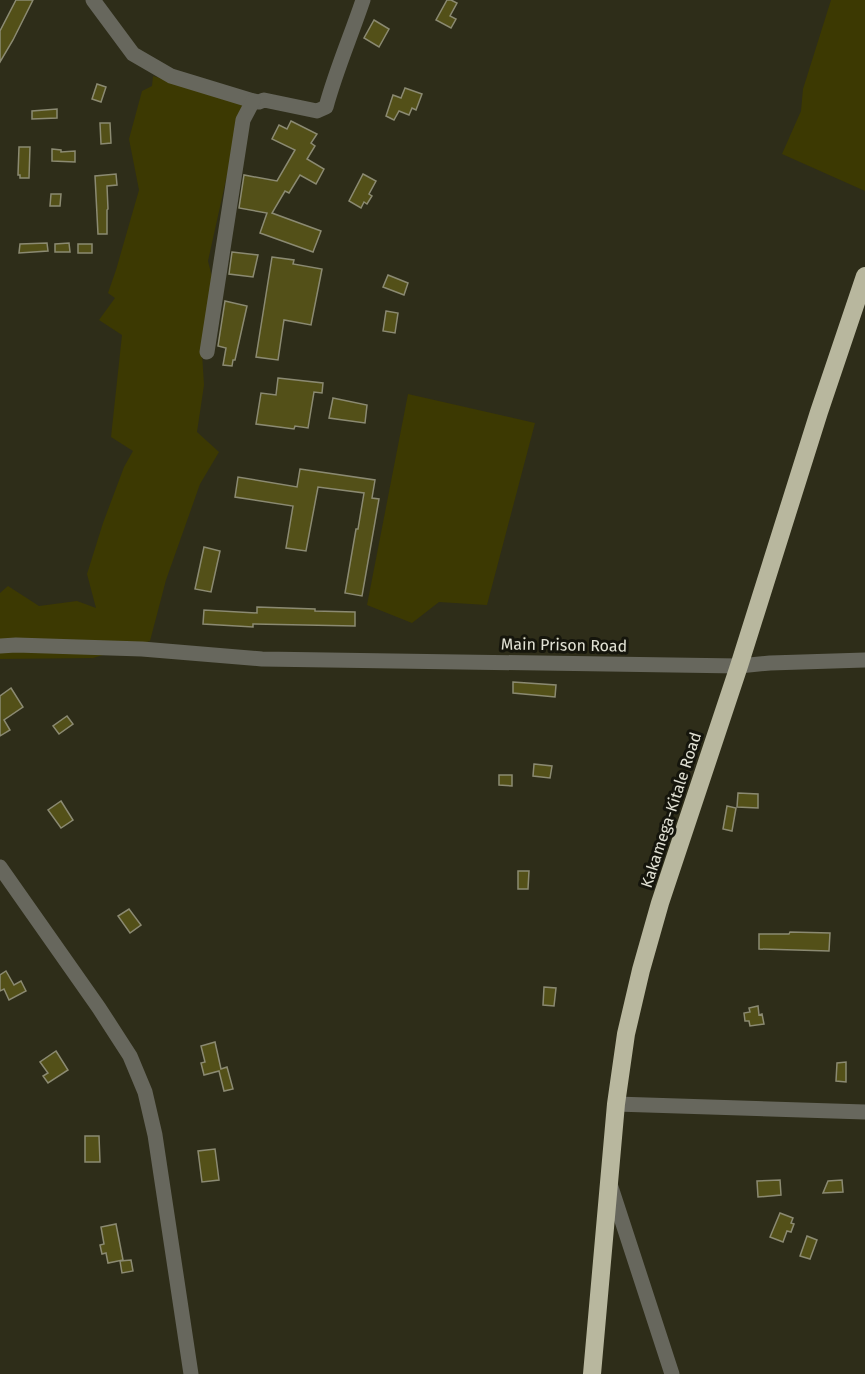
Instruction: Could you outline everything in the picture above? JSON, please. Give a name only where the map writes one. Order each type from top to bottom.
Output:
[{"type":"highway","name":"Kakamega-Kitale Road","points":[[592,1374],[616,1104],[626,1034],[641,970],[660,903],[865,276]]},
{"type":"street","points":[[93,0],[133,54],[171,76],[253,101],[264,100],[317,111],[326,106],[363,0]]},
{"type":"street","points":[[207,352],[243,120],[253,101]]},
{"type":"street","name":"Main Prison Road","points":[[0,646],[142,649],[262,659],[739,666],[865,660]]},
{"type":"street","points":[[0,867],[130,1056],[145,1092],[155,1135],[191,1374]]},
{"type":"street","points":[[616,1104],[865,1112]]},
{"type":"street","points":[[609,1181],[672,1374]]},
{"type":"shaded area","points":[[831,0],[865,0],[865,191],[782,154],[801,111],[803,89]]},
{"type":"shaded area","points":[[153,76],[243,103],[208,261],[214,285],[202,353],[204,385],[197,432],[219,452],[200,484],[166,580],[150,641],[93,658],[0,659],[0,593],[8,586],[39,606],[77,601],[96,608],[87,574],[103,523],[124,467],[133,451],[111,437],[122,335],[99,320],[115,298],[108,293],[139,190],[129,139],[142,91],[152,86]]},
{"type":"shaded area","points":[[408,394],[535,423],[487,605],[439,602],[412,623],[367,605]]},
{"type":"building","points":[[16,0],[33,0],[0,62],[0,31]]},
{"type":"building","points":[[447,0],[457,3],[450,16],[456,19],[451,28],[436,20]]},
{"type":"building","points":[[374,20],[389,29],[379,47],[364,38]]},
{"type":"building","points":[[97,84],[106,87],[101,102],[92,99]]},
{"type":"building","points":[[405,88],[422,94],[416,110],[412,108],[409,115],[399,111],[394,120],[386,116],[393,95],[401,98]]},
{"type":"building","points":[[57,109],[57,118],[32,119],[32,111]]},
{"type":"building","points":[[291,121],[317,134],[311,143],[315,146],[307,159],[324,169],[316,184],[300,175],[289,193],[285,191],[272,213],[321,231],[313,252],[260,233],[267,213],[239,208],[244,175],[277,181],[295,150],[272,139],[279,125],[287,129]]},
{"type":"building","points":[[100,123],[110,123],[111,143],[101,144]]},
{"type":"building","points":[[19,147],[30,147],[29,178],[20,178],[18,175]]},
{"type":"building","points":[[52,149],[61,150],[61,152],[75,151],[75,162],[52,161]]},
{"type":"building","points":[[116,174],[117,185],[107,186],[107,234],[98,234],[95,176]]},
{"type":"building","points":[[363,174],[376,181],[369,194],[372,196],[367,204],[364,202],[361,208],[349,201]]},
{"type":"building","points":[[51,194],[61,194],[60,206],[50,206]]},
{"type":"building","points":[[47,243],[48,251],[19,253],[20,244]]},
{"type":"building","points":[[69,243],[70,252],[55,252],[55,244]]},
{"type":"building","points":[[78,244],[92,244],[92,253],[78,253]]},
{"type":"building","points":[[232,252],[258,255],[253,277],[229,274]]},
{"type":"building","points":[[272,257],[294,260],[293,264],[322,269],[311,325],[284,320],[278,360],[256,357]]},
{"type":"building","points":[[388,275],[408,283],[404,295],[383,287]]},
{"type":"building","points":[[225,301],[247,306],[232,366],[223,365],[226,348],[218,346]]},
{"type":"building","points":[[386,311],[398,313],[395,333],[383,331]]},
{"type":"building","points":[[278,378],[323,383],[322,393],[314,392],[308,428],[295,426],[294,429],[256,424],[261,393],[276,395]]},
{"type":"building","points":[[333,398],[367,405],[365,423],[329,418]]},
{"type":"building","points":[[300,469],[375,480],[372,498],[379,499],[362,596],[345,593],[364,493],[318,487],[306,551],[286,548],[293,506],[235,497],[238,477],[297,487]]},
{"type":"building","points":[[204,547],[220,551],[211,592],[195,589]]},
{"type":"building","points":[[257,607],[355,612],[355,626],[253,624],[253,627],[203,624],[204,610],[257,613]]},
{"type":"building","points":[[513,682],[556,685],[555,697],[513,693]]},
{"type":"building","points":[[11,688],[23,707],[4,720],[10,730],[0,736],[0,696]]},
{"type":"building","points":[[67,716],[73,724],[59,734],[53,726]]},
{"type":"building","points":[[534,764],[552,766],[550,778],[533,776]]},
{"type":"building","points":[[499,775],[512,775],[512,786],[499,785]]},
{"type":"building","points":[[738,793],[758,794],[758,808],[737,807]]},
{"type":"building","points":[[61,801],[73,820],[61,828],[48,810]]},
{"type":"building","points":[[727,806],[736,808],[732,831],[723,829]]},
{"type":"building","points":[[518,871],[529,871],[528,889],[518,889]]},
{"type":"building","points":[[129,909],[141,925],[130,933],[118,916]]},
{"type":"building","points":[[790,932],[830,933],[829,951],[759,949],[759,934],[789,934]]},
{"type":"building","points":[[6,971],[14,985],[21,981],[26,991],[9,1000],[4,989],[0,991],[0,975]]},
{"type":"building","points":[[544,987],[556,988],[554,1006],[543,1005]]},
{"type":"building","points":[[758,1006],[759,1015],[762,1014],[764,1024],[750,1026],[749,1021],[745,1021],[744,1013],[750,1012],[749,1008]]},
{"type":"building","points":[[215,1042],[221,1069],[227,1067],[233,1089],[224,1091],[219,1071],[204,1075],[201,1063],[205,1062],[201,1046]]},
{"type":"building","points":[[56,1051],[68,1070],[48,1083],[43,1076],[48,1073],[40,1062]]},
{"type":"building","points":[[846,1062],[846,1082],[836,1081],[837,1063]]},
{"type":"building","points":[[85,1136],[99,1136],[100,1162],[85,1162]]},
{"type":"building","points":[[215,1149],[219,1180],[202,1182],[198,1151]]},
{"type":"building","points":[[780,1180],[781,1195],[758,1197],[757,1181]]},
{"type":"building","points":[[842,1180],[843,1192],[823,1193],[828,1181]]},
{"type":"building","points":[[780,1213],[793,1218],[791,1223],[794,1224],[791,1232],[787,1231],[783,1242],[770,1237]]},
{"type":"building","points":[[116,1224],[123,1260],[108,1263],[106,1253],[102,1254],[100,1245],[104,1244],[101,1227]]},
{"type":"building","points":[[807,1236],[817,1240],[810,1259],[800,1256]]},
{"type":"building","points":[[131,1260],[133,1271],[122,1273],[120,1261]]}]
